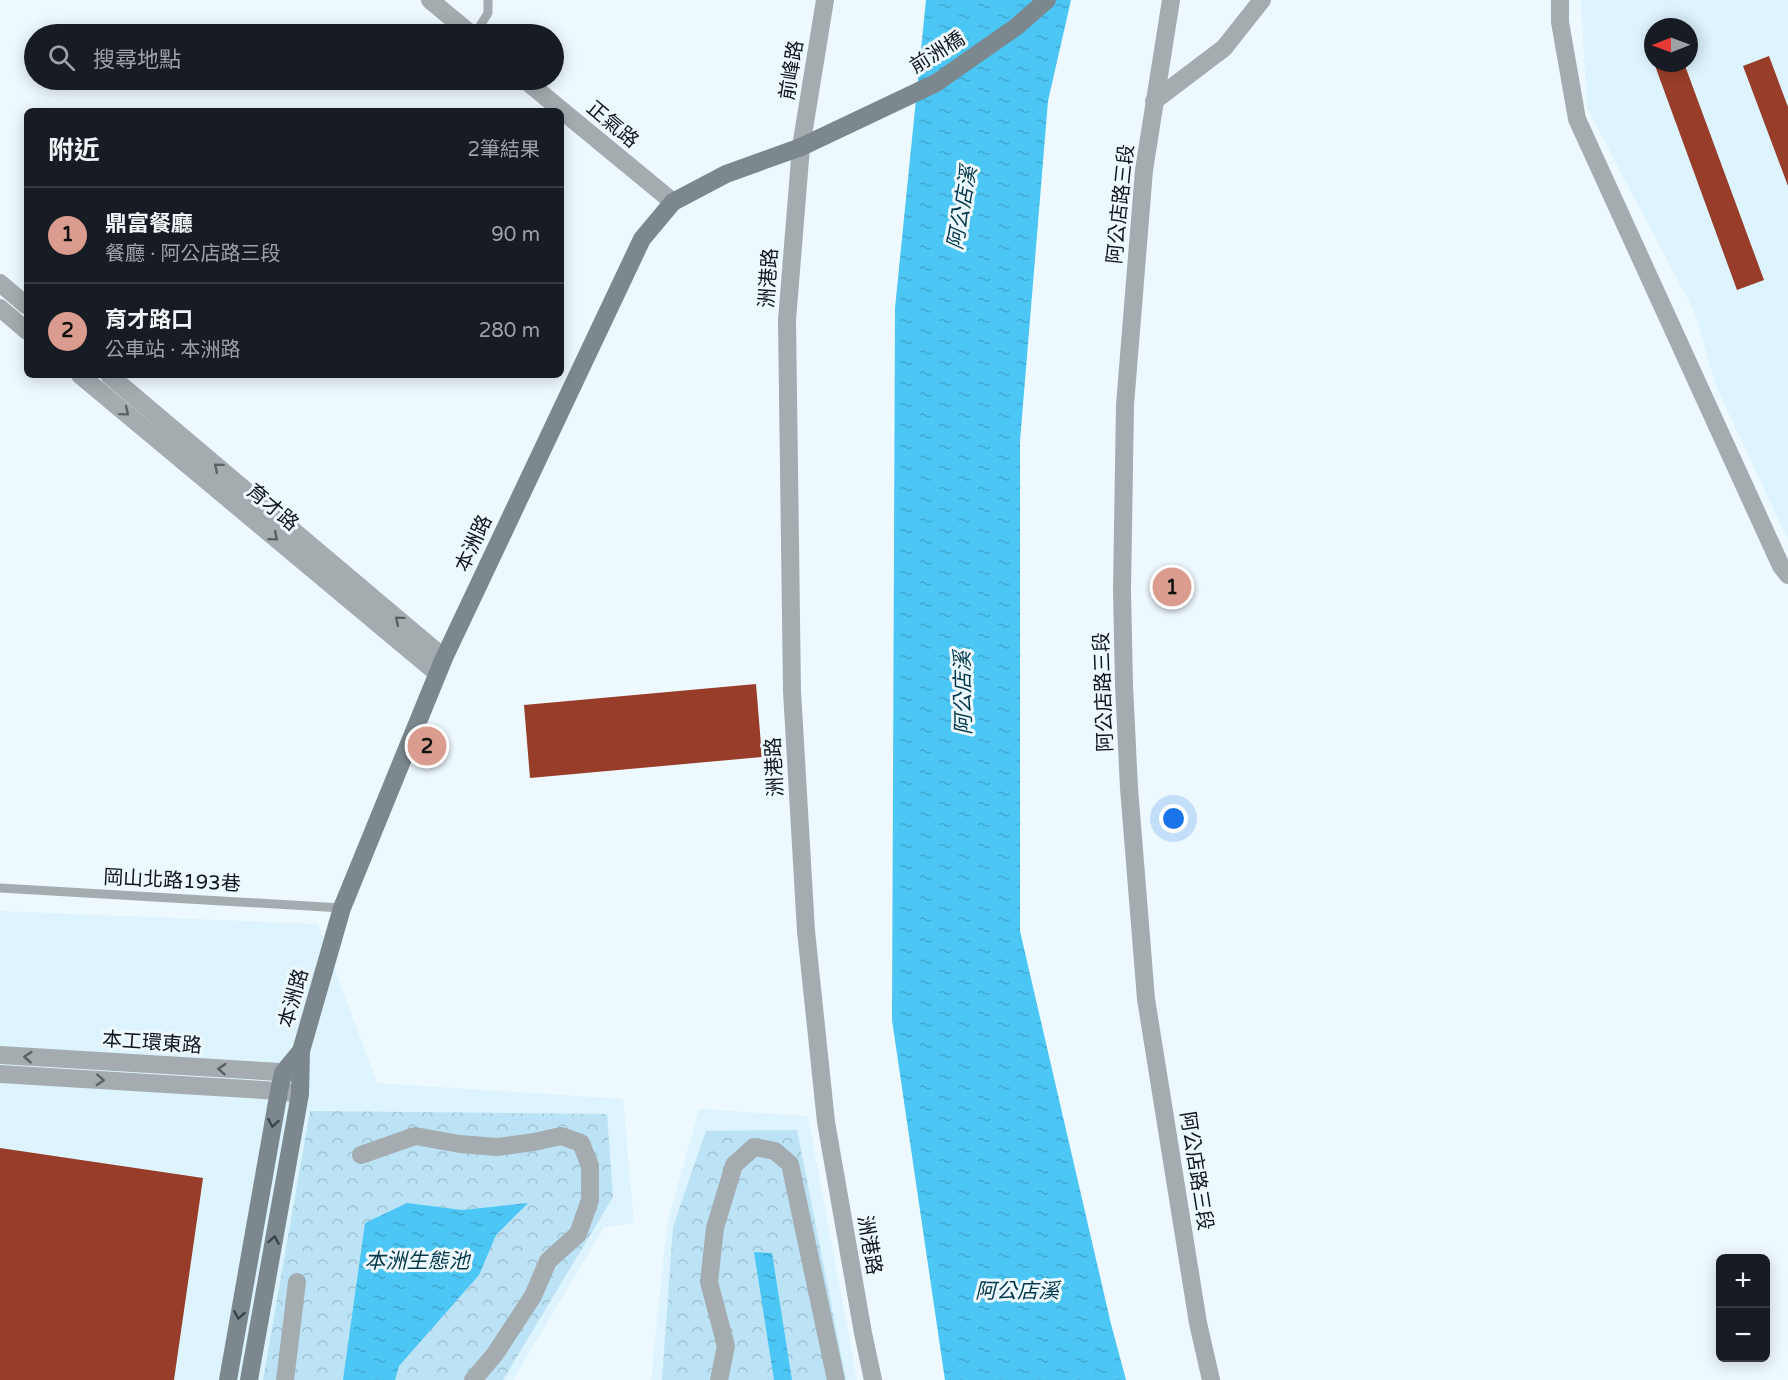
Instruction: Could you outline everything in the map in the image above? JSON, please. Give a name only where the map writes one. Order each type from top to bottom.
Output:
[{"type":"main road","name":"前洲橋","points":[[801,147],[936,83],[1016,27],[1047,0]]},
{"type":"main road","name":"本洲路","points":[[249,1380],[300,1094],[301,1051],[342,908],[440,666],[642,239],[673,202],[726,174],[801,147]]},
{"type":"main road","name":"本洲路","points":[[228,1380],[279,1091],[283,1073],[301,1051]]},
{"type":"street","points":[[430,0],[460,24]]},
{"type":"street","name":"前峰路","points":[[801,147],[825,0]]},
{"type":"street","name":"阿公店路三段","points":[[1171,0],[1144,170],[1125,405],[1122,590],[1124,685],[1129,788],[1146,999],[1198,1323],[1210,1380]]},
{"type":"street","points":[[1154,101],[1224,48],[1262,0]]},
{"type":"street","points":[[1560,0],[1560,22],[1577,119],[1776,555],[1788,575]]},
{"type":"street","name":"正氣路","points":[[537,90],[559,108]]},
{"type":"street","name":"正氣路","points":[[564,112],[673,202]]},
{"type":"street","name":"洲港路","points":[[801,147],[788,320],[792,691],[804,908],[826,1122],[862,1333],[873,1380]]},
{"type":"street","points":[[0,283],[24,303]]},
{"type":"street","points":[[0,308],[24,328]]},
{"type":"street","name":"育才路","points":[[84,378],[440,666]]},
{"type":"street","name":"育才路","points":[[112,378],[440,666]]},
{"type":"street","name":"本工環東路","points":[[0,1055],[302,1073]]},
{"type":"street","name":"本工環東路","points":[[0,1074],[300,1094]]},
{"type":"street","points":[[361,1155],[415,1136],[460,1144],[497,1147],[561,1136],[581,1143],[590,1166],[590,1200],[578,1234],[548,1260],[533,1296],[495,1354],[473,1380]]},
{"type":"street","points":[[719,1380],[726,1346],[709,1282],[715,1228],[734,1165],[754,1147],[775,1151],[790,1164],[836,1380]]},
{"type":"street","points":[[285,1380],[297,1282]]},
{"type":"lane","points":[[480,24],[488,13],[488,0]]},
{"type":"lane","name":"岡山北路193巷","points":[[0,888],[342,908]]},
{"type":"shaded area","points":[[1581,0],[1788,0],[1788,540],[1716,386],[1694,311],[1587,108]]},
{"type":"shaded area","points":[[0,911],[318,924],[377,1083],[623,1099],[634,1223],[604,1227],[513,1380],[0,1380]]},
{"type":"shaded area","points":[[699,1109],[808,1116],[857,1380],[651,1380],[667,1224]]},
{"type":"green space","points":[[310,1111],[607,1114],[613,1197],[503,1380],[263,1380]]},
{"type":"green space","points":[[797,1130],[846,1380],[662,1380],[673,1227],[706,1131]]},
{"type":"water","name":"阿公店溪","points":[[926,0],[1071,0],[1048,101],[1020,441],[1020,931],[1126,1380],[945,1380],[892,1020],[895,308]]},
{"type":"water","name":"本洲生態池","points":[[407,1203],[462,1210],[528,1203],[496,1235],[479,1275],[399,1366],[395,1380],[343,1380],[365,1223]]},
{"type":"water","points":[[754,1252],[772,1253],[792,1380],[774,1380]]},
{"type":"building","points":[[1769,56],[1788,107],[1788,186],[1743,66]]},
{"type":"building","points":[[1657,72],[1687,72],[1764,280],[1737,290]]},
{"type":"building","points":[[756,684],[762,757],[530,778],[524,705]]},
{"type":"building","points":[[0,1148],[203,1178],[174,1380],[0,1380]]},
{"type":"place","name":"鼎富餐廳","points":[[1172,587]]},
{"type":"place","name":"育才路口","points":[[427,746]]}]
